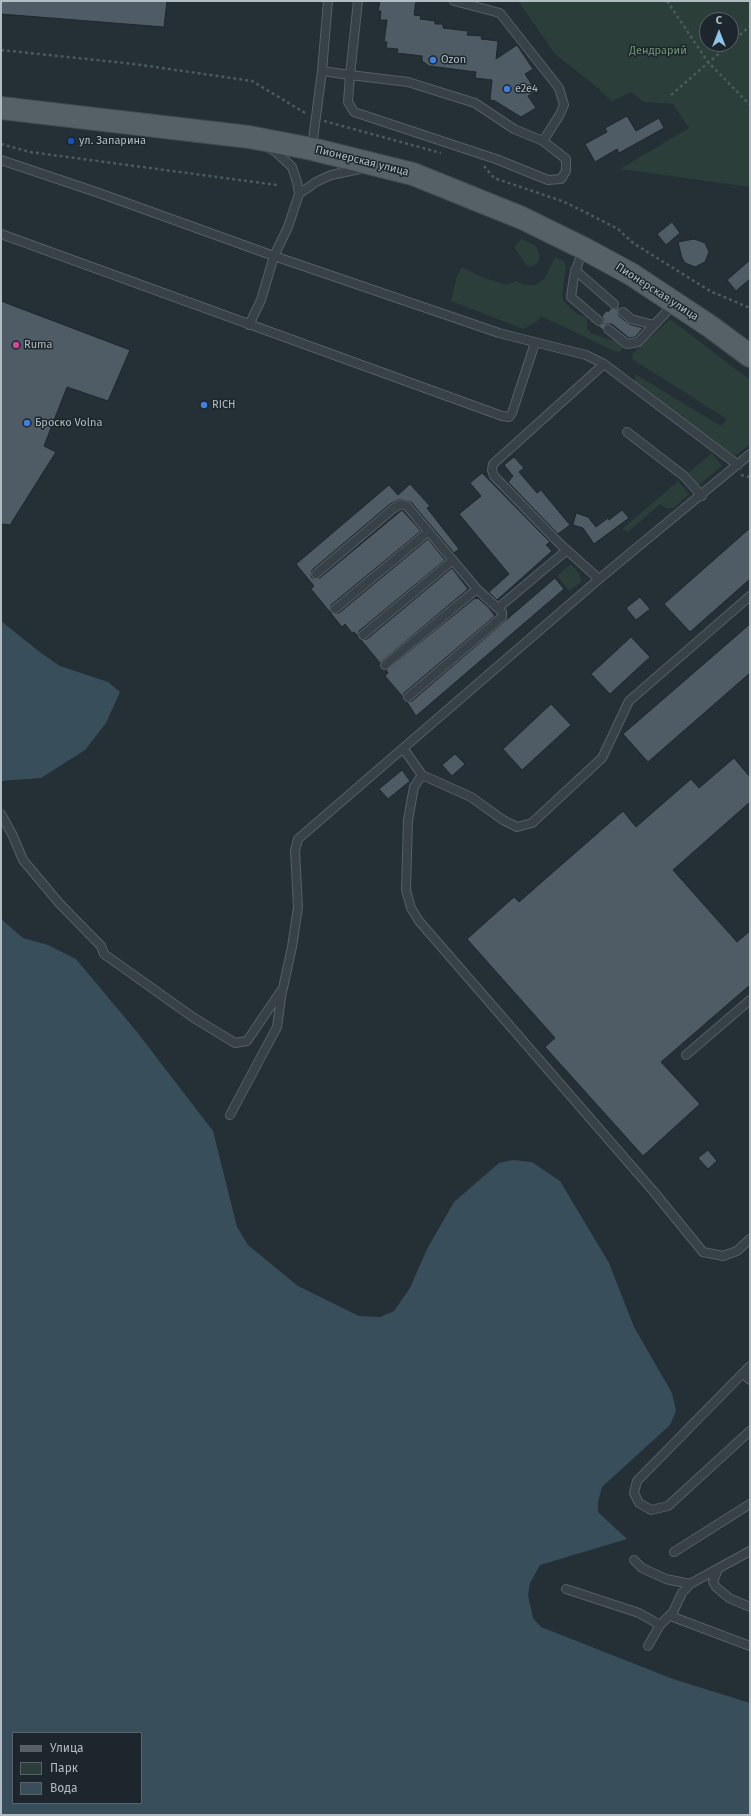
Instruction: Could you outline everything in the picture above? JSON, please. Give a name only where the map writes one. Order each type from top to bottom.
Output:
[{"type":"main road","name":"Пионерская улица","points":[[1,108],[249,137],[389,166],[413,174],[522,218],[583,248],[632,274],[750,356]]},
{"type":"lane","points":[[312,149],[322,71],[328,1]]},
{"type":"lane","points":[[322,71],[350,75],[408,82],[475,103],[514,129],[543,141],[566,159],[566,171],[561,179],[548,180],[496,159],[354,112],[348,102],[350,75],[358,1]]},
{"type":"lane","points":[[454,1],[500,14],[559,88],[564,105],[559,116],[543,141]]},
{"type":"lane","points":[[249,137],[276,152],[292,167],[299,194],[288,227],[274,256],[261,300],[249,325]]},
{"type":"lane","points":[[1,160],[99,193],[396,299],[535,343],[586,355],[604,364],[738,465]]},
{"type":"lane","points":[[299,194],[316,182],[331,175],[354,169],[389,166]]},
{"type":"lane","points":[[1,234],[502,416],[508,417],[512,413],[535,343]]},
{"type":"lane","points":[[583,248],[575,270],[570,297],[599,320]]},
{"type":"lane","points":[[575,270],[614,304]]},
{"type":"lane","points":[[608,328],[627,344],[638,342],[675,303]]},
{"type":"lane","points":[[623,312],[631,319],[654,325]]},
{"type":"lane","points":[[599,579],[567,550],[494,476],[492,470],[493,464],[604,364]]},
{"type":"lane","points":[[627,432],[684,476],[702,496]]},
{"type":"lane","points":[[230,1115],[277,1027],[298,907],[295,851],[298,839],[599,579],[702,496],[750,454]]},
{"type":"lane","points":[[316,574],[394,508],[401,504],[407,506],[477,589],[503,614],[502,617],[408,697]]},
{"type":"lane","points":[[335,609],[428,532]]},
{"type":"lane","points":[[498,608],[567,550]]},
{"type":"lane","points":[[363,635],[453,560]]},
{"type":"lane","points":[[385,665],[477,589]]},
{"type":"lane","points":[[403,748],[422,775],[471,798],[503,820],[517,827],[532,823],[602,758],[629,701],[750,596]]},
{"type":"lane","points":[[422,775],[414,787],[408,820],[406,890],[411,908],[419,921],[654,1192],[703,1252],[723,1256],[737,1251],[750,1239]]},
{"type":"lane","points":[[1,814],[14,836],[23,860],[49,892],[101,946],[104,954],[194,1018],[235,1043],[247,1041],[283,988]]},
{"type":"lane","points":[[686,1055],[750,1000]]},
{"type":"lane","points":[[750,1366],[637,1481],[634,1493],[640,1503],[652,1510],[668,1506],[750,1431]]},
{"type":"lane","points":[[743,1373],[750,1380]]},
{"type":"lane","points":[[674,1552],[750,1504]]},
{"type":"lane","points":[[648,1646],[660,1625],[673,1612],[682,1593],[690,1584],[750,1552]]},
{"type":"lane","points":[[634,1560],[642,1568],[666,1579],[690,1584]]},
{"type":"lane","points":[[718,1569],[714,1576],[716,1587],[729,1598],[750,1607]]},
{"type":"lane","points":[[566,1589],[639,1613],[660,1625]]},
{"type":"lane","points":[[673,1612],[673,1617],[750,1646]]},
{"type":"path","points":[[667,1],[708,62],[750,105]]},
{"type":"path","points":[[739,35],[750,26]]},
{"type":"path","points":[[671,95],[720,52]]},
{"type":"path","points":[[1,144],[30,152],[277,185]]},
{"type":"green space","name":"Дендрарий","points":[[518,1],[750,1],[750,187],[620,169],[689,128],[673,104],[644,102],[631,92],[612,101],[555,54]]},
{"type":"green space","points":[[522,239],[536,246],[539,255],[539,262],[531,267],[525,265],[524,261],[515,249],[516,244]]},
{"type":"green space","points":[[555,257],[564,261],[566,267],[562,295],[564,302],[576,313],[587,318],[587,329],[593,334],[618,342],[623,346],[622,350],[619,352],[614,351],[541,316],[538,321],[523,329],[451,301],[457,276],[462,267],[479,276],[506,285],[516,281],[525,285],[536,285],[545,278]]},
{"type":"green space","points":[[670,319],[750,380],[750,444],[735,456],[635,385],[635,374],[721,426],[727,419],[632,359],[633,353]]},
{"type":"green space","points":[[712,453],[722,466],[699,485],[687,474]]},
{"type":"green space","points":[[678,481],[689,494],[674,508],[666,508],[660,504],[628,532],[622,529]]},
{"type":"green space","points":[[571,564],[580,575],[581,582],[569,591],[558,577],[559,574]]},
{"type":"water","points":[[1,621],[60,666],[108,682],[120,692],[106,723],[85,750],[41,778],[1,781]]},
{"type":"water","points":[[1,919],[23,938],[48,945],[76,959],[137,1032],[213,1131],[237,1227],[248,1245],[298,1286],[359,1316],[380,1317],[394,1311],[410,1288],[427,1249],[454,1202],[499,1163],[513,1160],[532,1162],[560,1181],[609,1263],[634,1327],[672,1393],[676,1411],[670,1425],[602,1487],[598,1502],[598,1512],[627,1539],[540,1565],[530,1583],[528,1595],[533,1618],[541,1627],[673,1679],[750,1703],[750,1815],[1,1815]]},
{"type":"building","points":[[1,1],[167,1],[164,27],[1,14]]},
{"type":"building","points":[[380,1],[416,1],[414,15],[421,16],[420,19],[435,21],[435,24],[443,24],[443,28],[468,31],[467,35],[482,36],[481,39],[498,41],[496,59],[517,45],[533,69],[525,74],[536,91],[528,96],[536,108],[521,117],[495,101],[490,100],[492,80],[475,78],[476,72],[429,66],[422,61],[422,56],[397,53],[398,49],[386,48],[387,42],[384,42],[387,20],[380,20],[381,11],[378,11]]},
{"type":"building","points":[[627,116],[636,131],[659,118],[664,128],[619,153],[617,149],[595,162],[585,144],[607,132],[605,128]]},
{"type":"building","points":[[672,222],[680,233],[666,245],[657,234]]},
{"type":"building","points":[[694,239],[705,243],[709,252],[705,262],[695,267],[685,263],[682,258],[678,242]]},
{"type":"building","points":[[750,260],[750,279],[736,291],[727,280]]},
{"type":"building","name":"Броско Volna","points":[[1,301],[130,350],[108,401],[67,387],[44,446],[56,452],[10,525],[1,524]]},
{"type":"building","points":[[619,306],[619,316],[629,324],[643,328],[635,337],[629,338],[612,324],[606,324],[603,330],[598,326],[603,324],[604,320],[602,316],[607,310],[608,312],[611,308],[616,309]]},
{"type":"building","points":[[514,457],[524,468],[519,472],[537,493],[541,490],[570,525],[558,534],[508,482],[513,476],[504,465]]},
{"type":"building","points":[[482,473],[550,542],[546,545],[552,551],[497,600],[489,592],[509,574],[459,514],[481,496],[470,483]]},
{"type":"building","points":[[410,484],[430,506],[427,508],[459,549],[454,553],[411,502],[400,499],[390,504],[312,570],[312,578],[320,578],[402,510],[421,531],[331,605],[331,613],[339,613],[428,539],[445,560],[359,631],[358,636],[354,632],[352,633],[345,624],[342,627],[311,589],[314,586],[296,564],[389,485],[398,495]]},
{"type":"building","points":[[622,510],[629,518],[594,544],[583,528],[573,525],[576,513],[588,517],[596,527],[608,518],[609,520]]},
{"type":"building","points":[[750,528],[750,579],[690,632],[664,604]]},
{"type":"building","points":[[452,568],[468,589],[380,663],[361,640],[367,639]]},
{"type":"building","points":[[555,578],[564,589],[416,716],[407,702],[412,701]]},
{"type":"building","points":[[640,597],[650,609],[636,620],[626,608]]},
{"type":"building","points":[[475,598],[478,598],[488,607],[495,616],[404,693],[403,697],[385,676],[388,673],[386,670]]},
{"type":"building","points":[[750,624],[750,673],[648,762],[623,734]]},
{"type":"building","points":[[631,637],[650,657],[610,694],[591,674]]},
{"type":"building","points":[[551,704],[571,725],[522,770],[503,749]]},
{"type":"building","points":[[455,754],[465,764],[452,776],[442,765]]},
{"type":"building","points":[[734,758],[750,777],[750,802],[673,870],[737,942],[750,931],[750,985],[661,1062],[700,1104],[643,1156],[545,1047],[555,1038],[467,939],[514,897],[519,902],[623,811],[636,827],[691,779],[699,788]]},
{"type":"building","points":[[402,770],[410,781],[388,799],[379,789]]},
{"type":"building","points":[[708,1150],[717,1161],[708,1169],[698,1158]]},
{"type":"place","name":"Ozon","points":[[433,60]]},
{"type":"place","name":"е2е4","points":[[507,89]]},
{"type":"place","name":"ул. Запарина","points":[[71,141]]},
{"type":"place","name":"Ruma","points":[[16,345]]},
{"type":"place","name":"RICH","points":[[204,405]]},
{"type":"place","name":"Броско Volna","points":[[27,423]]}]
